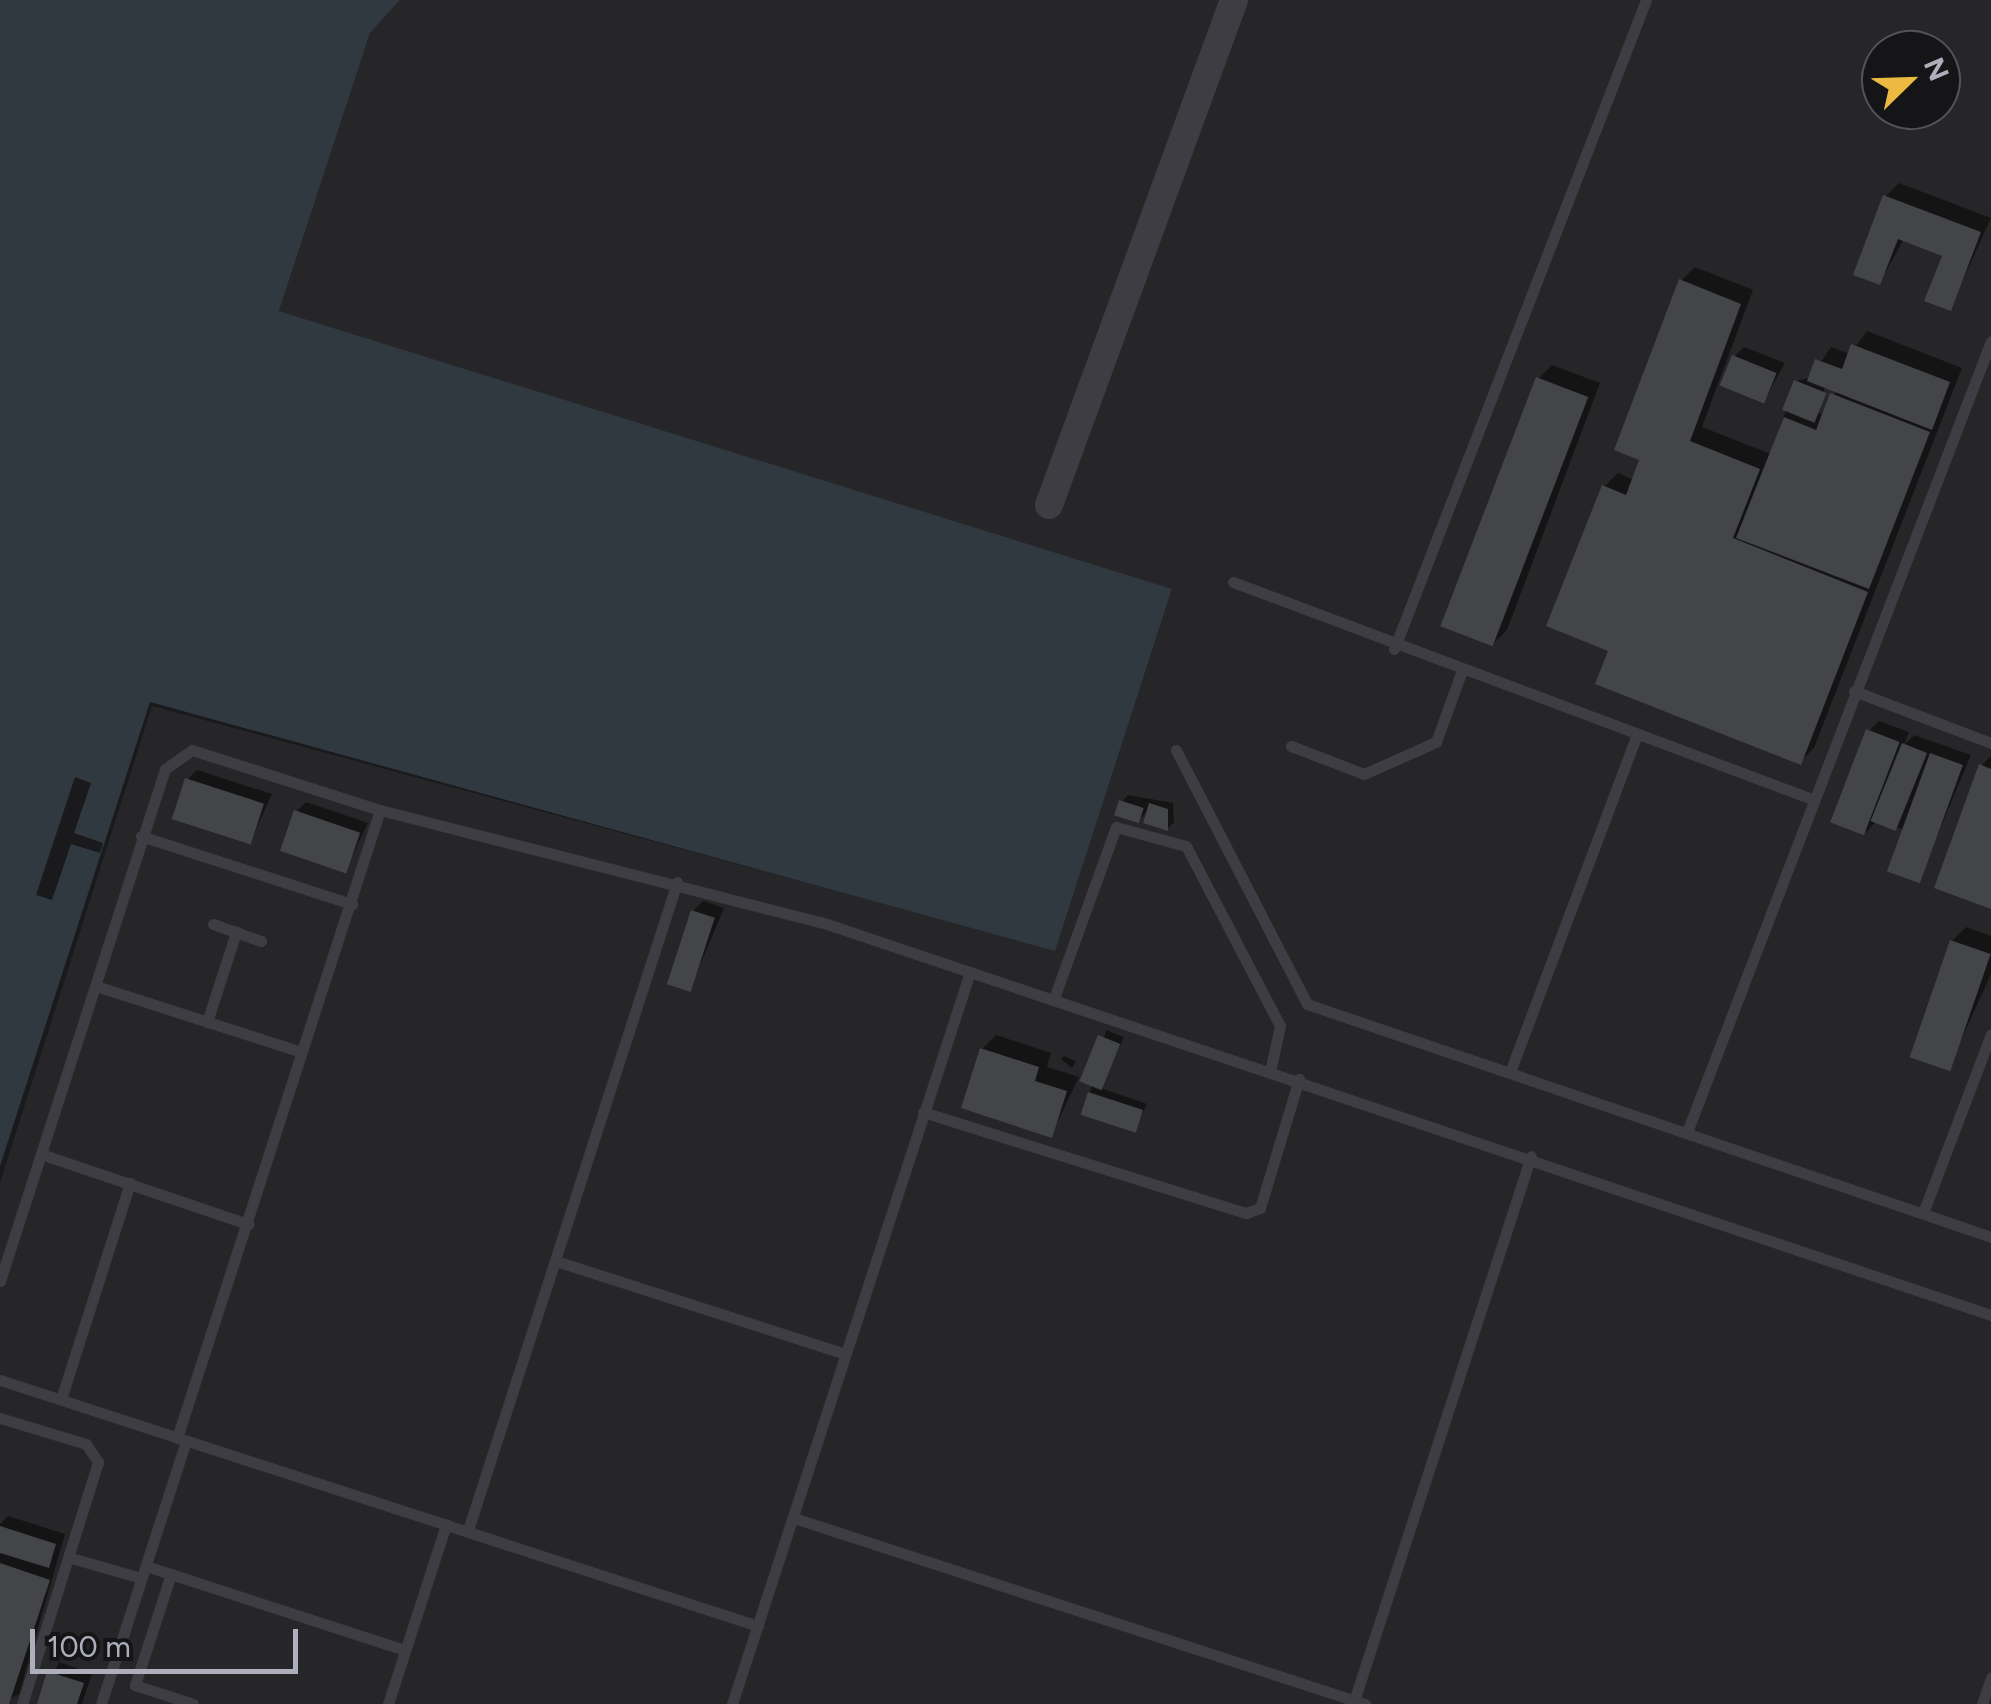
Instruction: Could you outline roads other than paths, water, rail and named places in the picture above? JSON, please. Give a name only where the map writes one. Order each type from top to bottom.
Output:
[{"type":"street","points":[[1049,504],[1234,0]]},
{"type":"lane","points":[[1394,649],[1646,0]]},
{"type":"lane","points":[[1687,1132],[1991,341]]},
{"type":"lane","points":[[1233,582],[1394,649],[1812,799]]},
{"type":"lane","points":[[1291,746],[1364,774],[1436,742],[1460,673]]},
{"type":"lane","points":[[1854,691],[1991,743]]},
{"type":"lane","points":[[1510,1072],[1636,736]]},
{"type":"lane","points":[[0,1281],[165,769],[192,750],[380,810],[676,882],[1054,998],[1271,1067],[1991,1315]]},
{"type":"lane","points":[[1176,750],[1308,1004],[1991,1237]]},
{"type":"lane","points":[[101,1704],[380,810]]},
{"type":"lane","points":[[1054,998],[1116,827],[1186,846],[1280,1026],[1271,1067]]},
{"type":"lane","points":[[141,836],[352,904]]},
{"type":"lane","points":[[468,1530],[676,882]]},
{"type":"lane","points":[[214,924],[261,940]]},
{"type":"lane","points":[[207,1022],[236,932]]},
{"type":"lane","points":[[732,1704],[970,972]]},
{"type":"lane","points":[[96,986],[302,1052]]},
{"type":"lane","points":[[1924,1213],[1991,1034]]},
{"type":"lane","points":[[923,1112],[1246,1212],[1260,1208],[1299,1079]]},
{"type":"lane","points":[[41,1154],[248,1224]]},
{"type":"lane","points":[[794,1518],[1357,1703],[1531,1156]]},
{"type":"lane","points":[[61,1399],[130,1184]]},
{"type":"lane","points":[[556,1261],[845,1354]]},
{"type":"lane","points":[[0,1380],[758,1626]]},
{"type":"lane","points":[[0,1418],[94,1452],[98,1472],[22,1704]]},
{"type":"lane","points":[[388,1704],[446,1524]]},
{"type":"lane","points":[[71,1558],[170,1574],[405,1650]]},
{"type":"lane","points":[[170,1574],[135,1685],[193,1704]]},
{"type":"lane","points":[[1982,1704],[1991,1678]]}]
